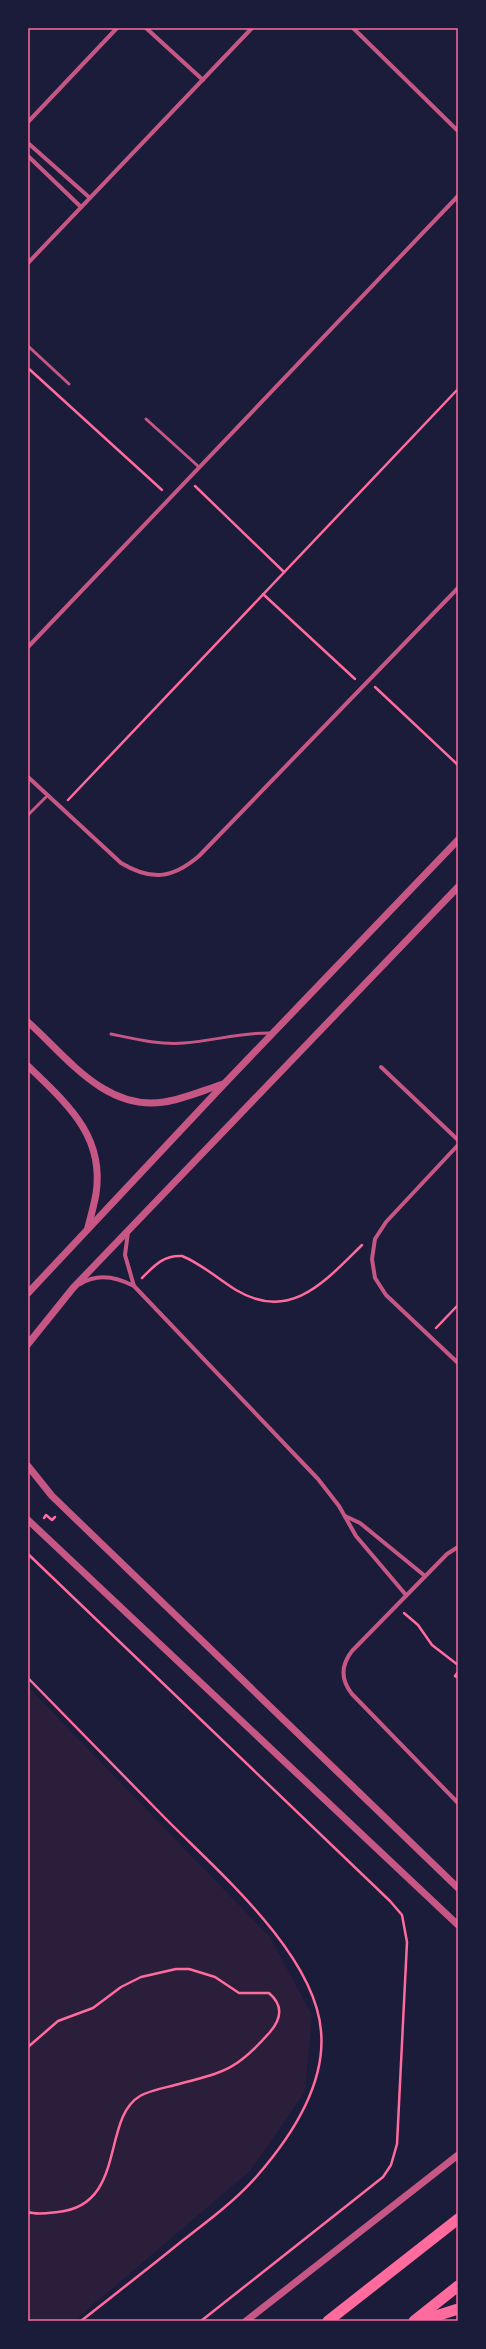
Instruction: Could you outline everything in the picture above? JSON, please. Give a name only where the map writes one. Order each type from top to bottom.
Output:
[{"type":"highway","points":[[328,2321],[458,2219]]},
{"type":"highway","points":[[414,2321],[458,2286]]},
{"type":"highway","points":[[420,2321],[458,2309]]},
{"type":"street","points":[[28,122],[117,28]]},
{"type":"street","points":[[146,28],[203,80]]},
{"type":"street","points":[[28,263],[252,28]]},
{"type":"street","points":[[353,28],[458,131]]},
{"type":"street","points":[[28,143],[90,198]]},
{"type":"street","points":[[28,156],[82,206]]},
{"type":"street","points":[[28,647],[458,196]]},
{"type":"street","points":[[28,777],[121,863],[136,872],[152,876],[169,874],[186,868],[458,588]]},
{"type":"street","points":[[28,1293],[225,1083],[458,840]]},
{"type":"street","points":[[28,1344],[73,1288],[458,887]]},
{"type":"street","points":[[28,1022],[103,1090],[122,1099],[143,1103],[164,1102],[225,1083]]},
{"type":"street","points":[[28,1066],[71,1109],[87,1132],[94,1152],[97,1173],[96,1194],[88,1228]]},
{"type":"street","points":[[381,1067],[458,1140]]},
{"type":"street","points":[[458,1145],[386,1222],[380,1230],[373,1249],[373,1269],[380,1287],[458,1363]]},
{"type":"street","points":[[128,1232],[125,1255],[134,1286]]},
{"type":"street","points":[[73,1288],[84,1281],[97,1277],[111,1277],[134,1286],[318,1479],[345,1516],[356,1536],[406,1595]]},
{"type":"street","points":[[28,1466],[52,1496],[458,1888]]},
{"type":"street","points":[[345,1516],[360,1524],[425,1576]]},
{"type":"street","points":[[28,1520],[458,1924]]},
{"type":"street","points":[[458,1548],[447,1554],[396,1605],[346,1658],[343,1668],[344,1682],[352,1694],[458,1803]]},
{"type":"street","points":[[246,2321],[458,2155]]},
{"type":"lane","points":[[28,346],[69,384]]},
{"type":"lane","points":[[146,419],[199,467]]},
{"type":"lane","points":[[28,815],[48,795]]},
{"type":"lane","points":[[111,1034],[151,1042],[184,1043],[250,1032],[274,1033]]},
{"type":"path","points":[[28,368],[170,497]]},
{"type":"path","points":[[60,807],[458,388]]},
{"type":"path","points":[[187,479],[284,572]]},
{"type":"path","points":[[263,594],[363,686]]},
{"type":"path","points":[[369,680],[458,765]]},
{"type":"path","points":[[134,1286],[163,1258],[172,1255],[182,1256],[250,1297],[264,1301],[293,1299],[319,1286],[363,1244]]},
{"type":"path","points":[[429,1335],[458,1305]]},
{"type":"path","points":[[42,1520],[46,1515],[52,1520],[58,1514]]},
{"type":"path","points":[[28,1554],[385,1896],[396,1908],[405,1924],[407,1942],[397,2144],[391,2165],[383,2177],[201,2321]]},
{"type":"path","points":[[396,1605],[418,1625],[432,1646],[458,1665]]},
{"type":"path","points":[[458,1672],[455,1676],[458,1678]]},
{"type":"path","points":[[28,1678],[262,1917],[302,1974],[312,1996],[321,2029],[320,2063],[310,2096],[286,2137],[258,2176],[223,2209],[81,2321]]},
{"type":"path","points":[[28,2047],[58,2021],[93,2008],[130,1981],[176,1969],[203,1971],[239,1993],[269,1993],[279,2005],[280,2013],[274,2027],[253,2051],[236,2065],[216,2074],[148,2092],[133,2101],[123,2117],[106,2177],[88,2199],[62,2211],[40,2214],[28,2212]]},
{"type":"shaded area","points":[[28,1687],[270,1937],[312,2015],[305,2092],[250,2171],[74,2321],[28,2321]]}]
